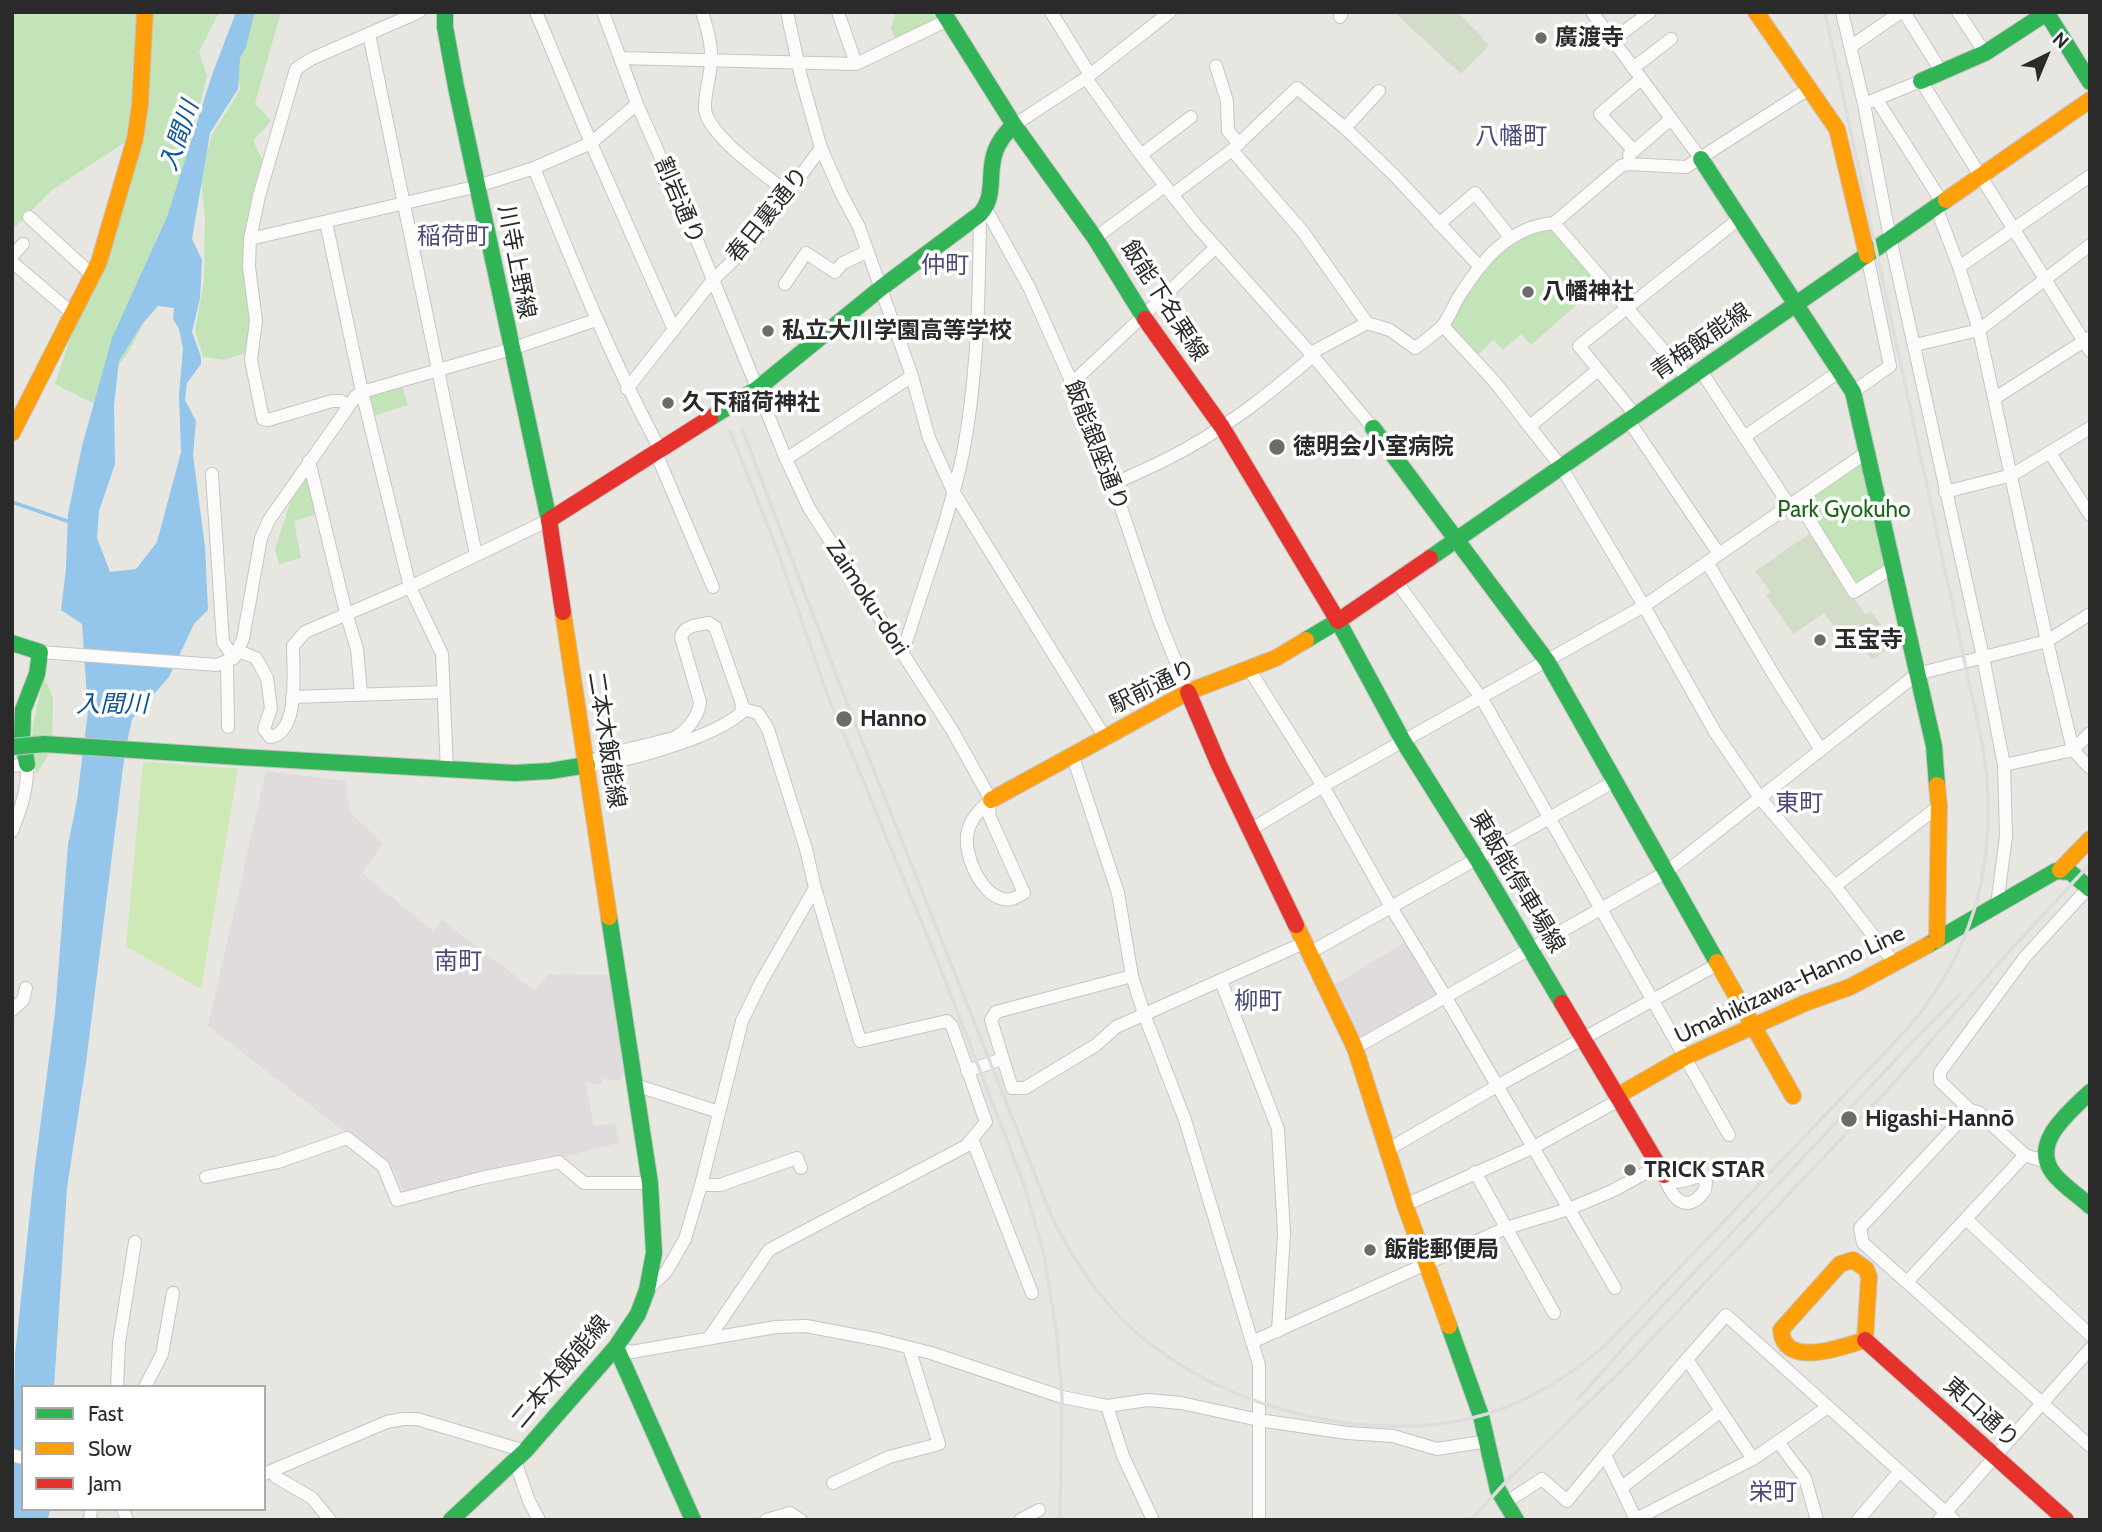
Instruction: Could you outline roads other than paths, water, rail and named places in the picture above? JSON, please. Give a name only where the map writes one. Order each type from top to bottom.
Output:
[{"type":"street","points":[[12,433],[99,262],[135,139],[140,106],[145,12]]},
{"type":"street","points":[[347,405],[341,401],[332,401],[268,421],[263,419],[251,360],[256,321],[249,267],[250,239],[259,196],[296,69],[311,59],[419,12]]},
{"type":"street","name":"川寺上野線","points":[[445,12],[445,27],[456,87],[548,520]]},
{"type":"street","points":[[536,12],[674,330]]},
{"type":"street","name":"割岩通り","points":[[603,12],[636,104],[694,233],[757,388]]},
{"type":"street","points":[[702,12],[711,60],[705,109],[710,122],[720,135],[788,193]]},
{"type":"street","points":[[787,12],[821,148],[868,251],[912,376],[929,438],[953,491],[1104,736]]},
{"type":"street","points":[[838,12],[856,64]]},
{"type":"street","points":[[1051,12],[1088,76],[1141,155],[1215,248],[1312,355],[1373,429],[1547,661],[1793,1096]]},
{"type":"street","points":[[12,643],[40,652],[66,655],[258,660],[267,678],[271,708],[264,729],[270,737],[283,732],[288,723],[292,697],[293,646],[299,638],[346,613],[410,587],[548,520],[757,388],[881,288],[983,211],[989,200],[989,164],[999,141],[1014,125],[1088,76],[1171,12]]},
{"type":"street","points":[[1592,12],[1701,159],[1853,392],[1934,746],[1939,806],[1937,940]]},
{"type":"street","points":[[1613,40],[1650,12]]},
{"type":"street","points":[[1756,12],[1837,129],[1890,366],[1853,392]]},
{"type":"street","points":[[1842,12],[1983,657],[2004,765],[2006,836],[1997,905]]},
{"type":"street","points":[[1850,47],[1903,12],[1941,71]]},
{"type":"street","points":[[1958,12],[1985,53]]},
{"type":"street","points":[[1864,104],[1985,53],[2047,13],[2090,82]]},
{"type":"street","points":[[620,58],[856,64],[946,16]]},
{"type":"street","name":"飯能下名栗線","points":[[946,16],[1014,125],[1095,238],[1143,316],[1222,427],[1338,621]]},
{"type":"street","points":[[369,33],[476,555]]},
{"type":"street","points":[[1633,68],[1671,39]]},
{"type":"street","points":[[1216,66],[1227,101],[1228,131],[1235,147],[1303,232],[1367,323],[1390,330],[1415,348],[1443,326],[1480,267],[1510,237],[1538,225],[1554,223],[1671,119]]},
{"type":"street","points":[[1633,151],[1600,114],[1642,79]]},
{"type":"street","points":[[1921,81],[2088,343],[1995,398]]},
{"type":"street","points":[[1095,238],[1235,147],[1297,88],[1345,128],[1394,175],[1480,267]]},
{"type":"street","points":[[1621,166],[1627,164],[1678,168],[1701,159],[1810,88]]},
{"type":"street","points":[[1345,128],[1379,91]]},
{"type":"street","points":[[1877,100],[1939,204],[1979,330],[2073,750],[2090,768]]},
{"type":"street","name":"青梅飯能線","points":[[1338,621],[2090,100]]},
{"type":"street","points":[[250,239],[478,187],[534,168],[591,143],[636,104]]},
{"type":"street","points":[[1141,155],[1191,117]]},
{"type":"street","name":"春日裏通り","points":[[627,389],[712,281],[752,242],[821,148]]},
{"type":"street","points":[[534,168],[596,320],[659,452],[713,587]]},
{"type":"street","points":[[1959,267],[2090,176]]},
{"type":"street","points":[[1439,224],[1475,193],[1510,237]]},
{"type":"street","points":[[903,652],[953,491],[969,415],[978,347],[983,211]]},
{"type":"street","name":"飯能銀座通り","points":[[983,211],[1030,287],[1072,383],[1188,692]]},
{"type":"street","points":[[29,217],[92,275]]},
{"type":"street","points":[[1719,554],[1632,419],[1579,346],[1740,219]]},
{"type":"street","points":[[326,222],[362,391],[410,587],[442,654],[447,770]]},
{"type":"street","points":[[1554,223],[1627,307],[1695,375],[1793,502],[1854,592],[1894,567]]},
{"type":"street","points":[[12,256],[23,244]]},
{"type":"street","points":[[1914,345],[1979,330],[2090,245]]},
{"type":"street","points":[[1072,383],[1215,248]]},
{"type":"street","points":[[785,284],[806,253],[835,272],[843,263],[868,251]]},
{"type":"street","points":[[12,262],[31,270],[72,313]]},
{"type":"street","points":[[229,659],[243,639],[261,538],[269,520],[347,405],[362,391],[511,349],[596,320]]},
{"type":"street","points":[[1112,484],[1168,459],[1222,427],[1270,393],[1312,355],[1367,323]]},
{"type":"street","points":[[1443,326],[1481,366],[1562,468],[1644,606],[1707,720],[1760,798],[1835,886],[1895,964]]},
{"type":"street","points":[[1530,426],[1598,370]]},
{"type":"street","points":[[1744,437],[1840,371]]},
{"type":"street","points":[[786,459],[912,376]]},
{"type":"street","name":"Zaimoku-dori","points":[[757,388],[809,508],[952,730],[991,800],[989,816],[1024,893],[1009,900],[995,896],[987,889],[976,872],[968,850],[969,827],[978,812],[991,800]]},
{"type":"street","points":[[1945,492],[2012,475],[2090,428]]},
{"type":"street","points":[[1250,830],[1644,606],[1867,452]]},
{"type":"street","points":[[2050,453],[2090,514]]},
{"type":"street","points":[[309,461],[357,649],[361,693]]},
{"type":"street","points":[[212,474],[223,642],[229,659],[228,727]]},
{"type":"street","name":"二本木飯能線","points":[[451,1520],[520,1456],[616,1347],[638,1314],[647,1290],[654,1253],[650,1183],[548,520]]},
{"type":"street","points":[[1707,562],[1821,750]]},
{"type":"street","points":[[1396,582],[1482,699],[1729,1135]]},
{"type":"street","points":[[1355,1048],[1666,872],[1917,674],[2047,641],[2090,614]]},
{"type":"street","name":"駅前通り","points":[[991,800],[1188,692],[1287,652],[1338,621]]},
{"type":"street","name":"東飯能停車場線","points":[[1338,621],[1403,741],[1531,948],[1661,1170]]},
{"type":"street","points":[[587,765],[601,756],[674,738],[692,722],[700,708],[700,702],[681,637],[687,628],[713,624],[743,709]]},
{"type":"street","points":[[12,831],[19,798],[28,778],[20,765],[17,731],[37,674],[40,652]]},
{"type":"street","points":[[1249,669],[1324,786],[1391,907],[1615,1288]]},
{"type":"street","points":[[292,697],[443,692]]},
{"type":"street","points":[[1188,692],[1219,765],[1355,1048],[1405,1205],[1488,1441],[1498,1490],[1516,1520]]},
{"type":"street","points":[[12,747],[44,744],[515,773],[604,764],[694,737],[737,717],[743,709]]},
{"type":"street","points":[[709,1338],[769,1250],[966,1146],[986,1122],[952,1026],[947,1021],[860,1041],[768,729],[758,713],[743,709]]},
{"type":"street","points":[[2004,765],[2073,750],[2090,733]]},
{"type":"street","points":[[1072,754],[1118,893],[1132,976],[1185,1120],[1259,1366],[1259,1520]]},
{"type":"street","points":[[1132,976],[996,1012],[991,1020],[1012,1088],[1025,1088],[1096,1045],[1116,1027],[1308,947],[1391,907],[1615,781]]},
{"type":"street","points":[[1835,886],[1939,806]]},
{"type":"street","name":"Umahikizawa-Hanno Line","points":[[1618,1098],[1685,1058],[1805,1003],[1850,987],[1895,964],[2060,870],[2090,839]]},
{"type":"street","points":[[2060,870],[2070,872],[2089,887],[2025,957],[1940,1072],[1940,1081],[1970,1110],[1978,1112],[2025,1155],[2046,1162],[2054,1173],[2087,1199]]},
{"type":"street","points":[[647,1290],[666,1272],[685,1239],[742,1020],[815,888]]},
{"type":"street","points":[[1389,1149],[1718,964]]},
{"type":"street","points":[[1221,981],[1279,1129],[1284,1233],[1278,1331]]},
{"type":"street","points":[[12,1010],[23,1000],[26,988]]},
{"type":"street","points":[[967,1072],[1002,1059]]},
{"type":"street","points":[[635,1085],[719,1111]]},
{"type":"street","points":[[2046,1162],[2049,1137],[2090,1092]]},
{"type":"street","points":[[1405,1205],[1534,1147],[1618,1098]]},
{"type":"street","points":[[1970,1110],[1860,1228],[1863,1243],[2090,1446]]},
{"type":"street","points":[[206,1177],[278,1162],[347,1138],[383,1166],[397,1200],[481,1178],[559,1162],[584,1183],[650,1183]]},
{"type":"street","points":[[972,1139],[1032,1293]]},
{"type":"street","points":[[1907,1282],[2025,1155]]},
{"type":"street","points":[[701,1185],[720,1185],[797,1158],[801,1168]]},
{"type":"street","points":[[1252,1342],[1506,1228],[1569,1209],[1661,1170]]},
{"type":"street","points":[[1475,1172],[1554,1312]]},
{"type":"street","points":[[1966,1219],[2090,1335]]},
{"type":"street","points":[[117,1385],[119,1343],[135,1242]]},
{"type":"street","points":[[1853,1260],[1866,1269],[1869,1277],[1865,1340],[1813,1354],[1796,1352],[1783,1340],[1781,1330],[1840,1264],[1853,1260],[1863,1243]]},
{"type":"street","points":[[146,1385],[162,1354],[173,1293]]},
{"type":"street","points":[[1505,1503],[1542,1479],[1567,1501],[1726,1315],[1900,1471],[1946,1517],[2090,1349]]},
{"type":"street","points":[[616,1347],[631,1352],[776,1327],[806,1326],[909,1348],[1062,1396],[1107,1406],[1148,1401],[1181,1403],[1259,1420],[1347,1433],[1394,1436],[1437,1449],[1488,1441]]},
{"type":"street","name":"東口通り","points":[[1865,1340],[2066,1520]]},
{"type":"street","points":[[616,1347],[693,1520]]},
{"type":"street","points":[[832,1483],[889,1457],[939,1444],[909,1348]]},
{"type":"street","points":[[1785,1368],[1796,1352]]},
{"type":"street","points":[[1687,1359],[1753,1459]]},
{"type":"street","points":[[1107,1406],[1124,1456],[1153,1520]]},
{"type":"street","points":[[1605,1455],[1636,1519],[1753,1459],[1828,1407]]},
{"type":"street","points":[[1621,1488],[1721,1410]]},
{"type":"street","points":[[268,1472],[387,1422],[417,1419],[520,1456],[529,1501],[539,1520]]},
{"type":"street","points":[[1778,1442],[1805,1478],[1817,1520]]},
{"type":"street","points":[[1858,1520],[1900,1471]]},
{"type":"street","points":[[268,1472],[312,1498],[330,1520]]},
{"type":"street","points":[[1020,1520],[1039,1510]]},
{"type":"street","points":[[766,1520],[790,1513],[801,1520]]},
{"type":"water","name":"入間川","points":[[236,12],[255,12],[246,47],[240,58],[238,89],[210,133],[192,239],[202,260],[200,298],[192,332],[201,364],[187,383],[185,400],[196,421],[193,455],[205,547],[208,610],[194,624],[169,677],[132,719],[125,752],[86,1063],[67,1188],[54,1385],[21,1385],[21,1511],[50,1511],[48,1520],[12,1520],[15,1355],[34,1174],[55,1013],[68,845],[77,800],[88,711],[82,624],[61,610],[68,514],[82,446],[112,338],[167,217],[212,75]],"holes":[[[158,306],[174,308],[173,319],[179,329],[183,348],[179,395],[181,452],[157,542],[136,569],[110,572],[97,538],[99,511],[115,464],[114,405],[119,361],[142,324]]]},
{"type":"waterway","points":[[12,502],[70,522]]},
{"type":"railway","points":[[742,429],[840,685],[1051,1215],[1089,1281],[1119,1316],[1153,1346],[1193,1372],[1237,1393],[1283,1410],[1331,1421],[1380,1426],[1427,1425],[1491,1413],[1543,1390],[1606,1345],[1909,1027],[1930,999],[1963,941],[1982,879],[1988,813],[1983,748],[1825,12]]},
{"type":"railway","points":[[730,431],[778,552],[826,691],[938,962],[1025,1187],[1044,1255],[1057,1336],[1062,1397],[1060,1520]]},
{"type":"railway","points":[[1509,1479],[1628,1364],[1893,1084],[2090,864]]},
{"type":"railway","points":[[1578,1399],[1635,1335],[1960,994]]},
{"type":"railway","points":[[1471,1520],[1514,1473]]},
{"type":"place","name":"廣渡寺","points":[[1541,38]]},
{"type":"place","name":"八幡神社","points":[[1528,292]]},
{"type":"place","name":"私立大川学園高等学校","points":[[768,331]]},
{"type":"place","name":"久下稲荷神社","points":[[668,403]]},
{"type":"place","name":"徳明会小室病院","points":[[1277,447]]},
{"type":"place","name":"玉宝寺","points":[[1820,640]]},
{"type":"place","name":"Hanno","points":[[844,719]]},
{"type":"place","name":"Higashi-Hannō","points":[[1849,1119]]},
{"type":"place","name":"TRICK STAR","points":[[1630,1170]]},
{"type":"place","name":"飯能郵便局","points":[[1370,1250]]},
{"type":"district","name":"八幡町","points":[[1511,137]]},
{"type":"district","name":"稲荷町","points":[[453,237]]},
{"type":"district","name":"仲町","points":[[945,266]]},
{"type":"district","name":"東町","points":[[1799,804]]},
{"type":"district","name":"南町","points":[[458,962]]},
{"type":"district","name":"柳町","points":[[1258,1002]]},
{"type":"district","name":"栄町","points":[[1773,1493]]},
{"type":"park label","name":"Park Gyokuho","points":[[1844,510]]}]
